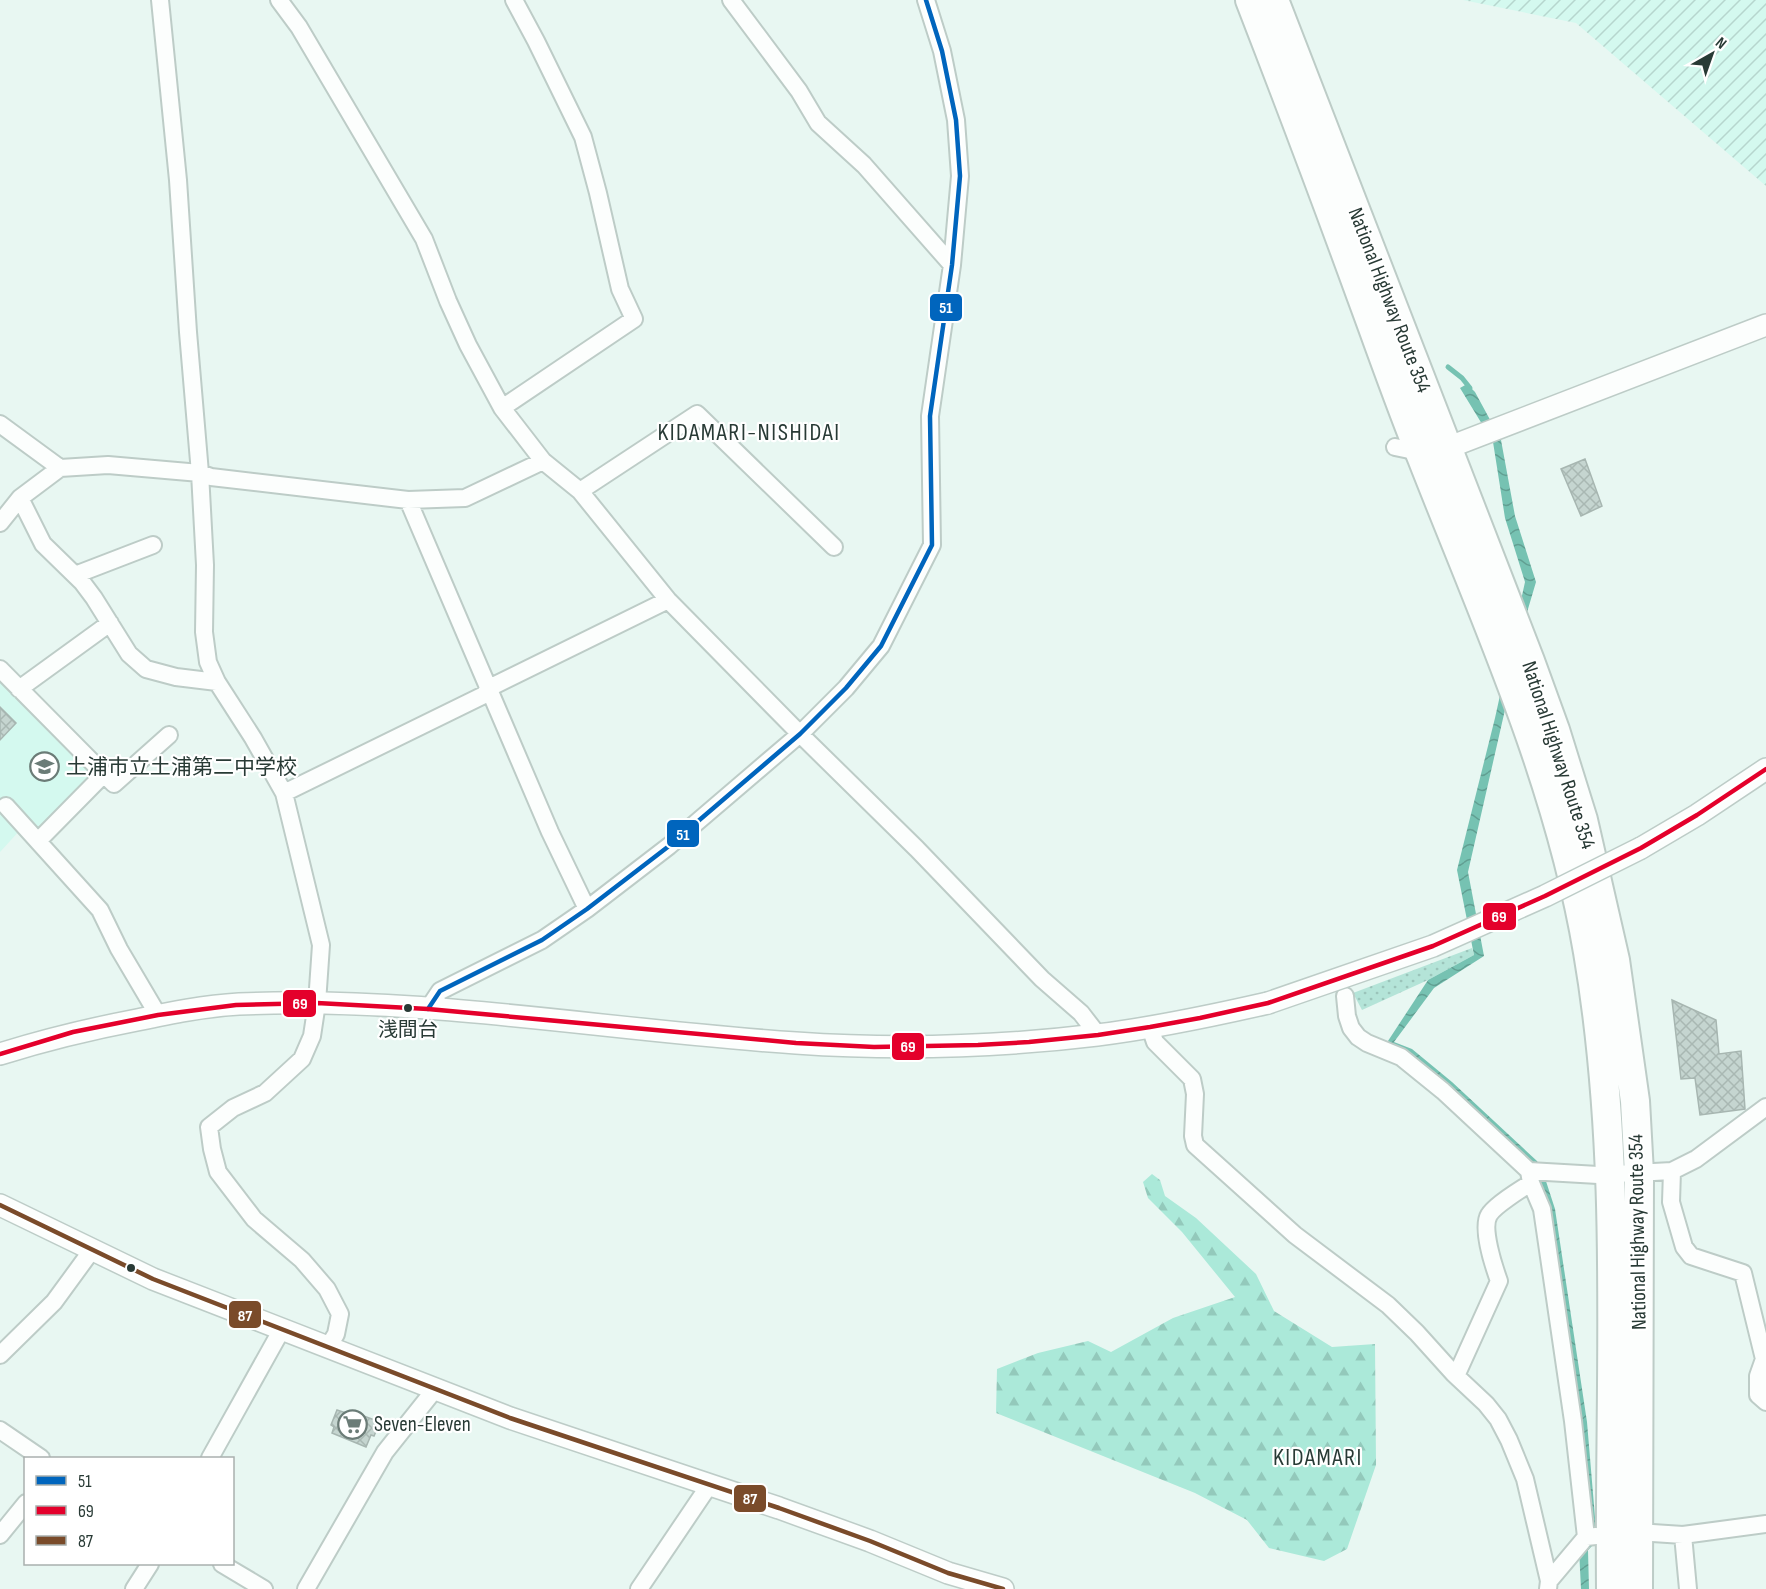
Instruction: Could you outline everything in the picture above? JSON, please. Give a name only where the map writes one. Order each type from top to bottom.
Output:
[{"type":"highway","name":"National Highway Route 354","points":[[1250,0],[1299,126],[1407,449],[1502,662],[1561,826],[1588,947],[1599,1020],[1611,1174],[1611,1589]]},
{"type":"highway","name":"National Highway Route 354","points":[[1274,0],[1530,661],[1555,730],[1583,820],[1615,960],[1635,1101],[1639,1173],[1611,1535],[1638,1589]]},
{"type":"street","points":[[160,0],[178,180],[200,473],[206,565],[204,632],[208,662],[217,682],[253,738],[284,794],[321,945],[312,1036],[302,1059],[265,1093],[233,1108],[210,1127],[212,1149],[218,1172],[254,1219],[302,1260],[327,1289],[340,1314],[336,1334],[328,1347]]},
{"type":"street","points":[[279,0],[299,27],[424,239],[468,345],[502,408],[543,461],[580,491],[668,600],[917,849],[1042,979],[1081,1013],[1098,1035]]},
{"type":"street","points":[[502,408],[634,319],[620,289],[583,137],[514,0]]},
{"type":"street","points":[[731,0],[799,91],[818,123],[864,165],[952,265]]},
{"type":"street","points":[[428,1009],[440,991],[542,940],[587,909],[669,846],[800,734],[846,688],[881,646],[932,545],[930,416],[952,265],[960,176],[956,120],[942,51],[926,0]]},
{"type":"street","points":[[1407,449],[1447,448],[1766,325]]},
{"type":"street","points":[[580,491],[697,414],[834,547]]},
{"type":"street","points":[[0,424],[60,468]]},
{"type":"street","points":[[0,523],[20,498],[60,468],[108,465],[200,473],[211,477],[408,500],[465,498],[543,461]]},
{"type":"street","points":[[20,498],[43,544],[82,582],[129,654],[146,669],[176,677],[217,682]]},
{"type":"street","points":[[408,500],[550,832],[587,909]]},
{"type":"street","points":[[75,575],[153,545]]},
{"type":"street","points":[[284,794],[484,695],[489,688],[668,600]]},
{"type":"street","points":[[19,689],[110,623]]},
{"type":"street","points":[[0,669],[114,784],[170,735]]},
{"type":"street","points":[[0,1054],[73,1032],[158,1016],[236,1005],[317,1003],[428,1009],[761,1040],[874,1047],[978,1045],[1098,1035],[1150,1027],[1268,1003],[1433,946],[1545,896],[1641,848],[1697,815],[1766,769]]},
{"type":"street","points":[[38,841],[104,774]]},
{"type":"street","points":[[6,806],[100,910],[119,949],[158,1016]]},
{"type":"street","points":[[1345,996],[1347,1016],[1351,1028],[1358,1037],[1401,1057],[1443,1091],[1530,1177],[1542,1209],[1573,1421],[1611,1535]]},
{"type":"street","points":[[1150,1027],[1155,1042],[1192,1079],[1195,1094],[1193,1136],[1195,1145],[1295,1235],[1388,1305],[1498,1419],[1525,1479],[1549,1585],[1611,1535],[1683,1535],[1766,1524]]},
{"type":"street","points":[[1456,1376],[1499,1281],[1486,1226],[1489,1215],[1530,1177],[1672,1171],[1696,1159],[1766,1107]]},
{"type":"street","points":[[1672,1171],[1671,1202],[1684,1247],[1691,1256],[1743,1273],[1764,1359],[1758,1376],[1758,1395],[1766,1402]]},
{"type":"street","points":[[0,1205],[153,1279],[510,1418],[710,1484],[870,1541],[948,1573],[1004,1589]]},
{"type":"street","points":[[0,1355],[54,1302],[92,1250]]},
{"type":"street","points":[[211,1457],[282,1329]]},
{"type":"street","points":[[306,1589],[385,1452],[436,1388]]},
{"type":"street","points":[[0,1430],[40,1457]]},
{"type":"street","points":[[639,1589],[710,1484]]},
{"type":"street","points":[[0,1535],[24,1505]]},
{"type":"street","points":[[1683,1535],[1688,1589]]},
{"type":"street","points":[[134,1589],[149,1565]]},
{"type":"street","points":[[225,1565],[264,1589]]},
{"type":"shaded area","points":[[1463,0],[1766,0],[1766,186],[1576,23]]},
{"type":"shaded area","name":"土浦市立土浦第二中学校","points":[[0,676],[94,771],[93,779],[39,830],[21,829],[0,852]]},
{"type":"shaded area","points":[[1472,948],[1474,955],[1428,980],[1362,1010],[1353,993]]},
{"type":"green space","points":[[1152,1174],[1160,1180],[1165,1196],[1196,1218],[1256,1274],[1274,1311],[1332,1347],[1375,1344],[1376,1465],[1347,1549],[1324,1561],[1269,1548],[1247,1520],[1195,1493],[996,1413],[997,1369],[1038,1353],[1088,1341],[1111,1352],[1173,1318],[1235,1297],[1182,1232],[1148,1198],[1143,1182]]},
{"type":"water","points":[[1467,384],[1475,392],[1501,440],[1515,516],[1536,582],[1468,872],[1484,956],[1434,988],[1394,1042],[1412,1049],[1452,1082],[1537,1161],[1544,1175],[1555,1209],[1587,1422],[1597,1541],[1588,1550],[1589,1589],[1581,1589],[1579,1549],[1588,1541],[1535,1177],[1386,1044],[1428,980],[1474,955],[1457,870],[1495,718],[1525,582],[1505,518],[1493,442],[1460,388]]},
{"type":"building","points":[[1585,459],[1602,506],[1581,516],[1561,469]]},
{"type":"building","points":[[0,707],[16,723],[0,740]]},
{"type":"building","points":[[1672,1000],[1716,1020],[1719,1054],[1741,1051],[1745,1109],[1700,1115],[1695,1078],[1681,1079]]},
{"type":"building","points":[[337,1410],[349,1414],[350,1411],[380,1422],[366,1447],[332,1433],[334,1427],[331,1425]]},
{"type":"waterway","points":[[1448,367],[1470,388]]},
{"type":"transit line","name":"51","points":[[428,1009],[440,991],[542,940],[587,909],[669,846],[800,734],[846,688],[881,646],[932,545],[930,416],[952,265],[960,176],[956,120],[942,51],[926,0]]},
{"type":"transit line","name":"69","points":[[0,1054],[73,1032],[158,1015],[236,1005],[317,1003],[428,1009],[796,1043],[874,1047],[1029,1042],[1150,1027],[1268,1003],[1433,946],[1545,896],[1641,848],[1697,815],[1766,769]]},
{"type":"transit line","name":"87","points":[[0,1205],[153,1279],[510,1418],[779,1508],[870,1541],[948,1573],[1003,1589]]},
{"type":"place","name":"土浦市立土浦第二中学校","points":[[45,767]]},
{"type":"place","name":"浅間台","points":[[408,1008]]},
{"type":"place","name":"Seven-Eleven","points":[[353,1424]]},
{"type":"district","name":"KIDAMARI-NISHIDAI","points":[[749,432]]},
{"type":"district","name":"KIDAMARI","points":[[1318,1457]]}]
